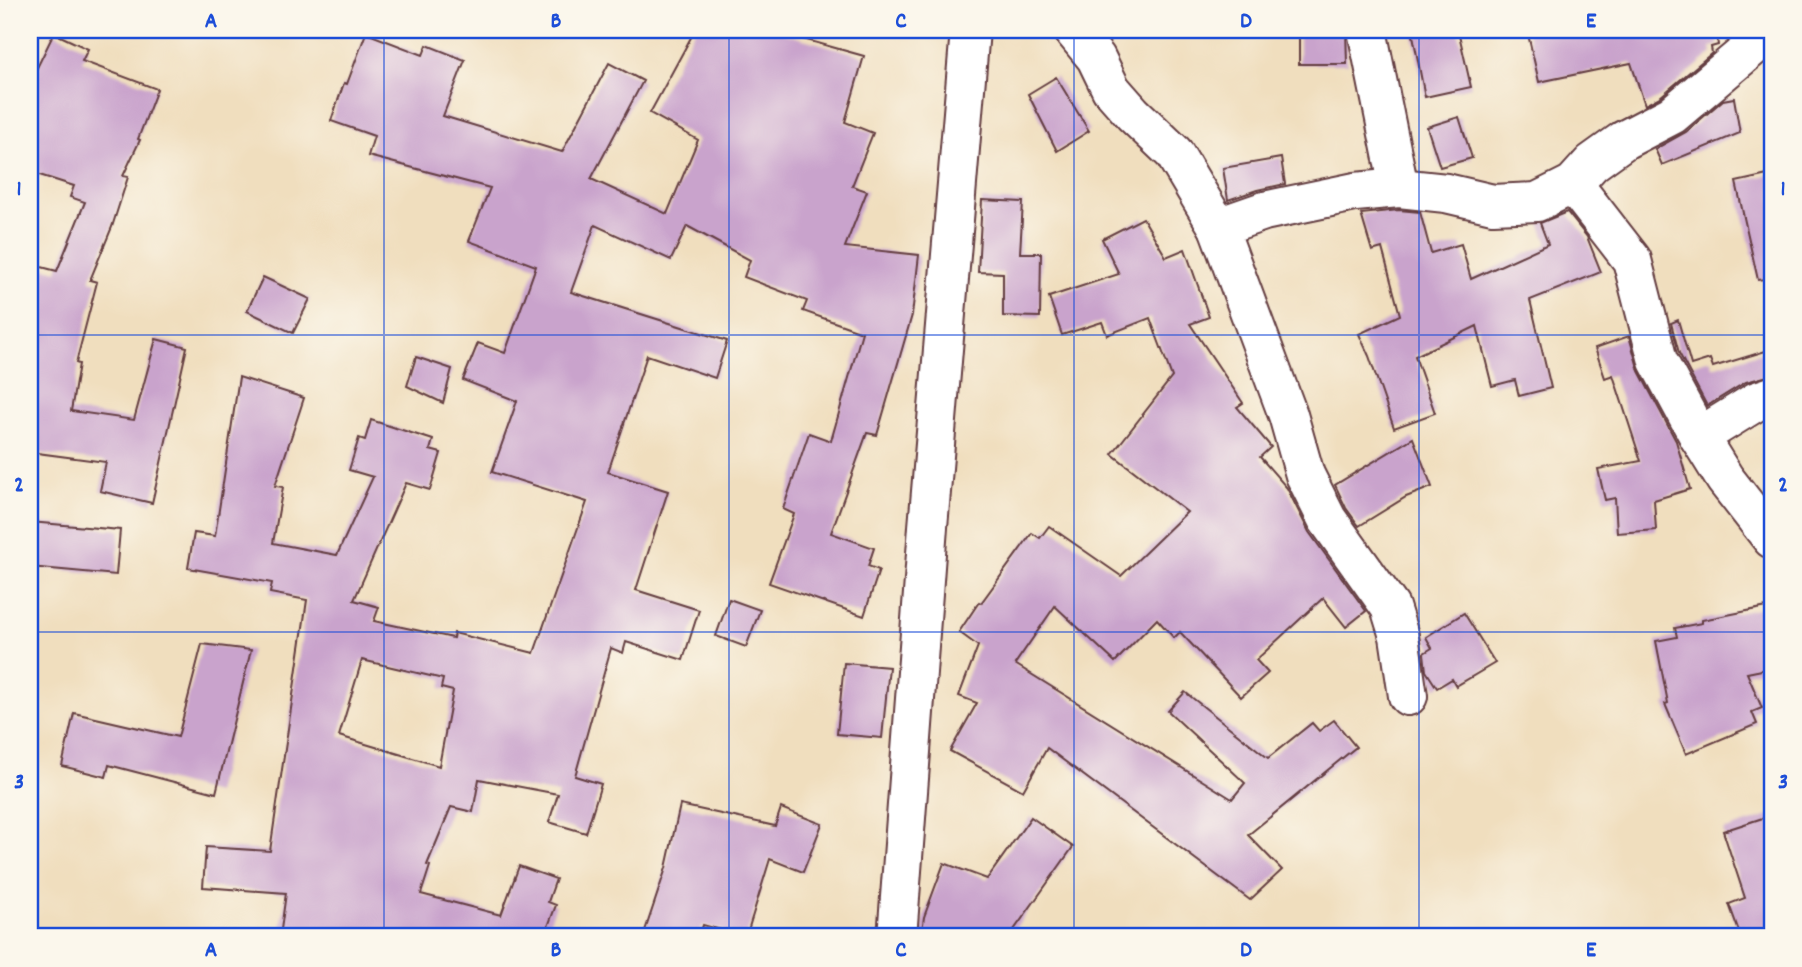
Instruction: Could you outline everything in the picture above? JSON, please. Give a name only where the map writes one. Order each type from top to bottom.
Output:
[{"type":"street","points":[[897,937],[970,30]]},
{"type":"street","points":[[1073,30],[1096,58],[1111,89],[1174,153],[1217,228],[1288,415],[1305,475],[1326,519],[1390,607],[1399,636],[1408,696]]},
{"type":"street","points":[[1367,30],[1399,188]]},
{"type":"street","points":[[1217,228],[1264,211],[1355,192],[1399,188],[1446,192],[1493,204],[1537,202],[1573,184],[1592,163],[1624,139],[1672,115],[1769,33]]},
{"type":"street","points":[[1573,184],[1632,260],[1658,362],[1725,479],[1772,539]]},
{"type":"street","points":[[1699,437],[1757,401],[1772,396]]},
{"type":"building","points":[[695,30],[771,30],[864,56],[845,122],[873,133],[852,186],[867,191],[845,247],[919,255],[912,315],[877,435],[867,433],[831,533],[874,548],[868,566],[879,570],[864,616],[769,583],[794,514],[783,509],[809,433],[831,441],[862,332],[803,311],[807,301],[744,277],[750,260],[687,226],[671,260],[595,225],[571,292],[727,341],[715,378],[647,355],[608,472],[668,491],[636,590],[699,610],[683,660],[626,642],[623,653],[611,648],[575,776],[601,784],[586,833],[549,822],[558,794],[479,779],[473,812],[451,807],[427,865],[430,866],[421,894],[501,915],[519,866],[556,879],[548,902],[556,905],[544,937],[280,937],[286,893],[203,887],[206,847],[270,851],[307,600],[270,593],[272,583],[188,568],[194,533],[215,536],[239,377],[304,398],[275,486],[283,487],[273,543],[337,555],[373,477],[349,470],[359,438],[365,440],[371,420],[433,440],[430,450],[441,453],[430,490],[406,483],[354,600],[379,607],[374,621],[453,638],[454,633],[534,653],[587,502],[492,472],[517,401],[463,380],[478,343],[505,353],[536,266],[469,241],[490,188],[368,156],[374,136],[331,121],[366,33],[423,55],[427,45],[465,60],[443,116],[562,152],[609,63],[643,81],[591,179],[667,214],[698,140],[650,113]],"holes":[[[362,660],[443,679],[441,688],[453,691],[439,766],[339,736]]]},
{"type":"building","points":[[1299,30],[1346,30],[1347,64],[1299,64]]},
{"type":"building","points":[[1412,30],[1458,30],[1471,87],[1425,97]]},
{"type":"building","points":[[1527,30],[1716,30],[1718,45],[1711,47],[1712,53],[1660,97],[1645,105],[1631,63],[1539,82]]},
{"type":"building","points":[[54,33],[88,49],[82,61],[157,89],[138,139],[140,140],[123,176],[128,177],[112,227],[90,280],[97,282],[76,363],[79,364],[71,411],[134,420],[156,339],[187,347],[152,503],[100,491],[106,462],[30,452],[30,264],[57,271],[85,202],[70,197],[74,186],[30,172],[30,82]]},
{"type":"building","points":[[1056,77],[1089,131],[1057,151],[1028,94]]},
{"type":"building","points":[[1734,98],[1740,133],[1662,165],[1655,149],[1686,132],[1723,100]]},
{"type":"building","points":[[1459,117],[1472,158],[1440,167],[1427,127]]},
{"type":"building","points":[[1281,158],[1285,184],[1228,200],[1223,168]]},
{"type":"building","points":[[1772,174],[1772,278],[1758,280],[1736,182]]},
{"type":"building","points":[[982,200],[1023,202],[1020,253],[1041,253],[1040,317],[1003,316],[1003,273],[978,272]]},
{"type":"building","points":[[1399,210],[1420,212],[1431,253],[1461,244],[1471,279],[1548,244],[1540,223],[1567,212],[1587,237],[1601,272],[1530,300],[1551,388],[1519,396],[1515,380],[1492,386],[1477,326],[1415,356],[1435,413],[1394,428],[1359,334],[1400,315],[1382,248],[1372,251],[1361,214]]},
{"type":"building","points":[[1143,218],[1166,257],[1185,249],[1209,317],[1190,324],[1243,403],[1237,407],[1271,447],[1260,457],[1287,488],[1309,532],[1366,611],[1346,627],[1323,598],[1256,660],[1268,673],[1241,697],[1180,632],[1174,638],[1157,619],[1115,662],[1055,606],[1015,664],[1232,799],[1245,783],[1168,711],[1185,692],[1268,758],[1312,723],[1319,731],[1334,720],[1356,747],[1248,835],[1282,870],[1250,900],[1047,748],[1023,791],[950,751],[977,703],[959,696],[978,646],[959,632],[1032,533],[1040,538],[1049,526],[1121,576],[1187,512],[1112,454],[1172,377],[1150,318],[1107,335],[1102,322],[1062,335],[1049,297],[1119,274],[1102,239]]},
{"type":"building","points":[[263,277],[310,299],[293,333],[247,311]]},
{"type":"building","points":[[1678,320],[1691,365],[1710,359],[1713,367],[1772,349],[1772,375],[1746,382],[1707,406],[1679,353],[1671,323]]},
{"type":"building","points":[[1629,336],[1639,371],[1676,441],[1690,489],[1654,500],[1656,530],[1617,533],[1615,498],[1605,500],[1598,469],[1641,461],[1613,375],[1605,378],[1595,348]]},
{"type":"building","points":[[416,357],[452,369],[443,403],[407,386]]},
{"type":"building","points":[[1413,438],[1432,487],[1406,497],[1359,526],[1346,508],[1335,485]]},
{"type":"building","points":[[30,522],[120,530],[116,575],[30,567]]},
{"type":"building","points":[[729,599],[760,610],[746,647],[716,636]]},
{"type":"building","points":[[1772,606],[1772,668],[1747,673],[1762,708],[1752,712],[1757,724],[1686,754],[1665,704],[1668,703],[1656,641],[1677,637],[1675,628]]},
{"type":"building","points":[[1464,613],[1495,663],[1456,686],[1452,679],[1437,688],[1426,671],[1424,653],[1432,648],[1426,637]]},
{"type":"building","points":[[202,644],[251,650],[216,793],[109,765],[106,777],[62,766],[74,713],[178,737]]},
{"type":"building","points":[[844,663],[889,667],[882,738],[837,734]]},
{"type":"building","points":[[680,805],[775,826],[781,808],[822,824],[803,872],[770,859],[746,937],[703,925],[699,937],[643,937],[666,868]]},
{"type":"building","points":[[1772,815],[1772,937],[1757,937],[1757,934],[1741,937],[1729,904],[1745,898],[1723,831]]},
{"type":"building","points":[[1031,817],[1073,847],[1009,937],[921,937],[924,917],[944,863],[987,879]]}]
